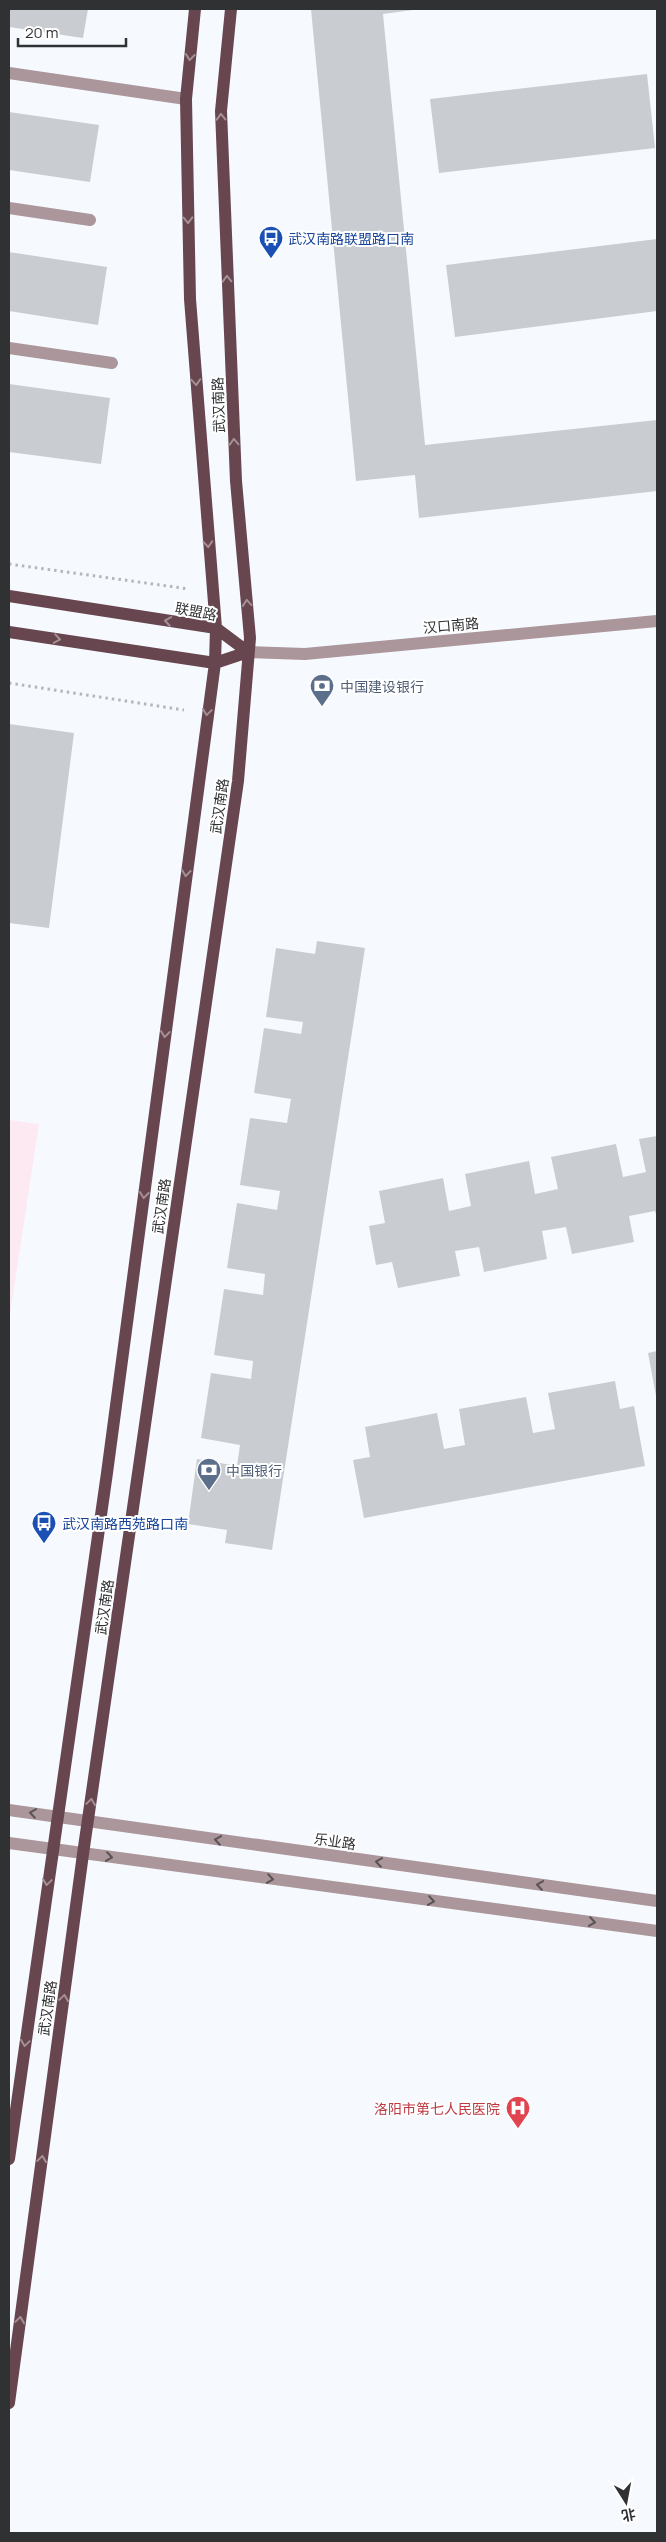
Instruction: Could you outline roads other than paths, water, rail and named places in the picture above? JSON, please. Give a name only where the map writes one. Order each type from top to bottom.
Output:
[{"type":"main road","name":"武汉南路","points":[[9,2159],[56,1817],[107,1473],[215,663],[216,628],[190,299],[186,99],[195,9]]},
{"type":"main road","name":"武汉南路","points":[[9,2403],[83,1854],[238,781],[250,638],[236,481],[221,111],[231,9]]},
{"type":"main road","name":"联盟路","points":[[9,596],[216,628],[248,652]]},
{"type":"main road","points":[[9,632],[215,663],[248,652]]},
{"type":"street","points":[[9,73],[186,99]]},
{"type":"street","points":[[9,208],[90,220]]},
{"type":"street","points":[[9,348],[112,363]]},
{"type":"street","name":"汉口南路","points":[[248,652],[305,654],[657,621]]},
{"type":"street","name":"乐业路","points":[[9,1810],[657,1901]]},
{"type":"street","points":[[9,1843],[657,1931]]},
{"type":"place","name":"武汉南路联盟路口南","points":[[271,259]]},
{"type":"place","name":"中国建设银行","points":[[322,707]]},
{"type":"place","name":"中国银行","points":[[209,1491]]},
{"type":"place","name":"武汉南路西苑路口南","points":[[44,1544]]},
{"type":"place","name":"洛阳市第七人民医院","points":[[518,2129]]}]
